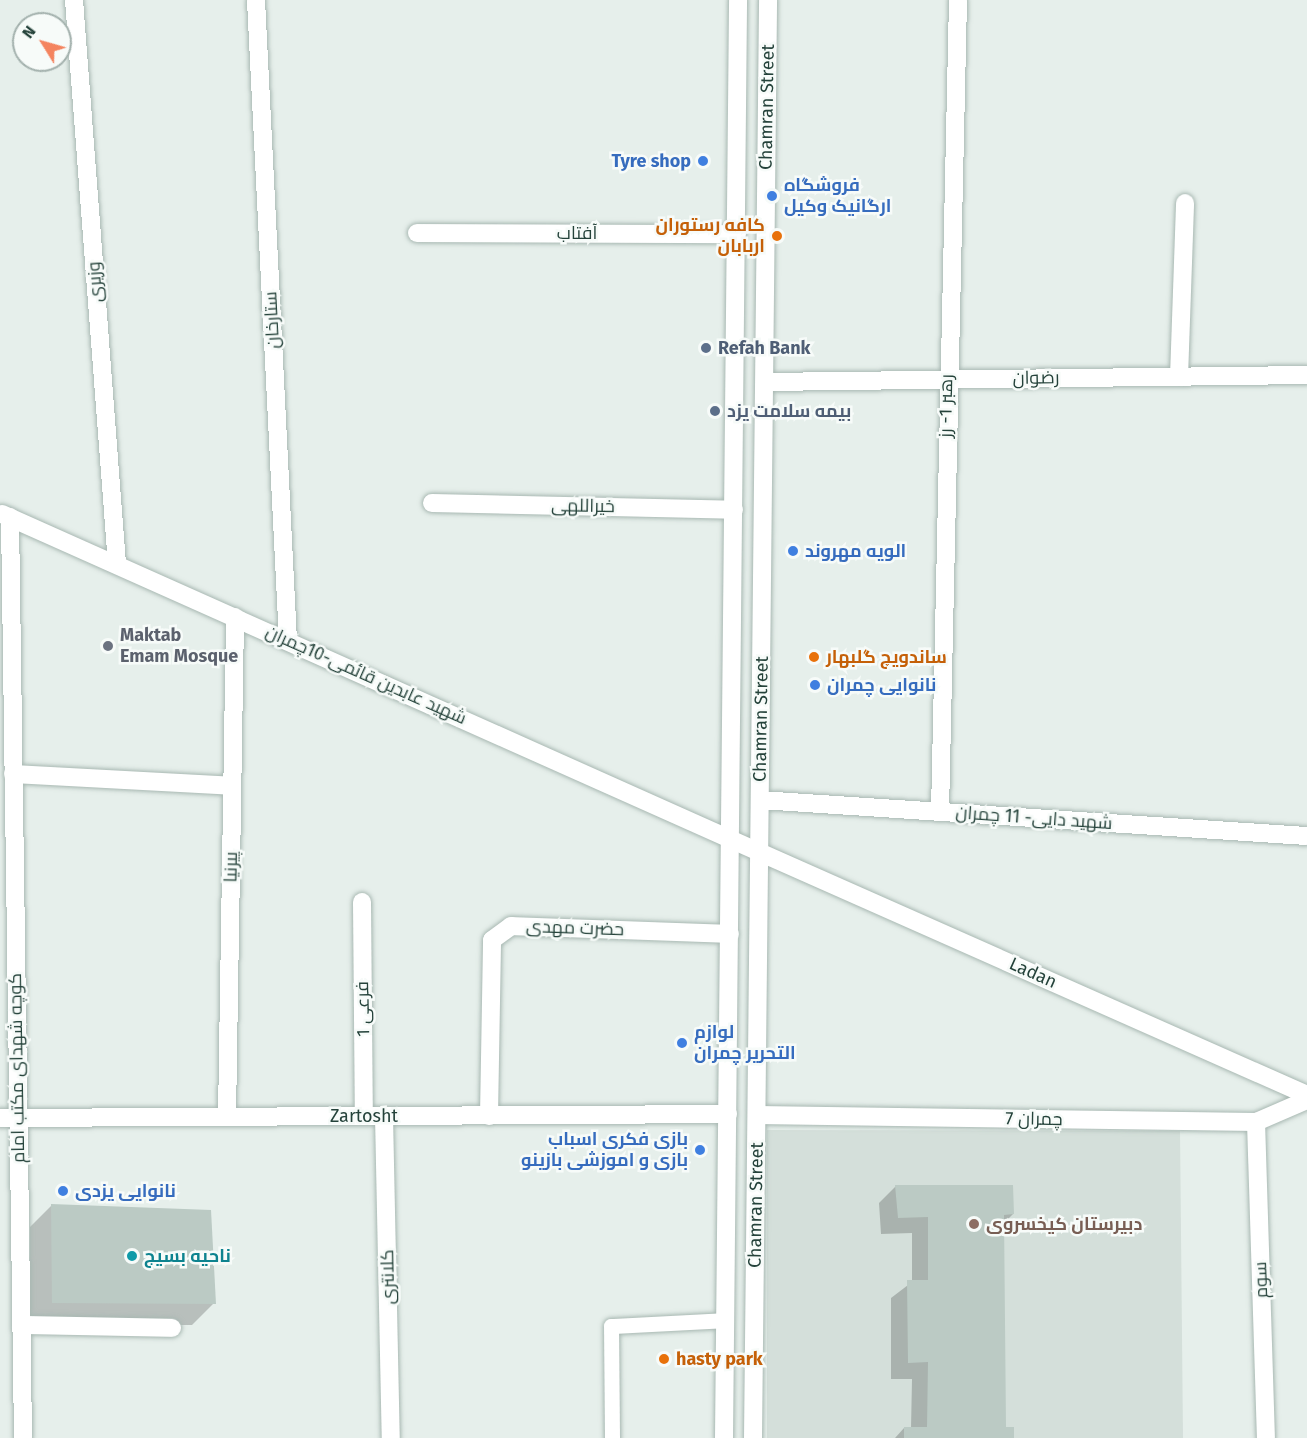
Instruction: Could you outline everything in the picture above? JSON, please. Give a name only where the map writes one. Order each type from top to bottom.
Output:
[{"type":"street","name":"وزیری","points":[[74,0],[117,564]]},
{"type":"street","name":"ستارخان","points":[[256,0],[288,641]]},
{"type":"street","name":"Chamran Street","points":[[724,1438],[738,0]]},
{"type":"street","name":"Chamran Street","points":[[753,1438],[768,0]]},
{"type":"street","name":"رهبر 1- رز","points":[[940,812],[947,379],[958,0]]},
{"type":"street","points":[[1179,376],[1185,203]]},
{"type":"street","name":"آفتاب","points":[[417,232],[737,234]]},
{"type":"street","name":"رضوان","points":[[765,381],[1307,375]]},
{"type":"street","name":"خیراللهی","points":[[432,502],[734,510]]},
{"type":"street","name":"شهید عابدین قائمی-10چمران","points":[[5,515],[759,852]]},
{"type":"street","name":"کوچه شهدای مکتب امام","points":[[5,515],[6,634],[13,774],[7,872],[9,1118],[21,1325],[23,1438]]},
{"type":"street","name":"پیرنیا","points":[[227,1117],[235,617]]},
{"type":"street","points":[[13,774],[232,786]]},
{"type":"street","name":"شهید دایی- 11 چمران","points":[[760,800],[1307,836]]},
{"type":"street","name":"Ladan","points":[[759,852],[1307,1097]]},
{"type":"street","name":"فرعی 1","points":[[362,902],[364,1116]]},
{"type":"street","name":"حضرت مهدی","points":[[489,1116],[492,940],[511,926],[730,934]]},
{"type":"street","name":"چمران 7","points":[[757,1115],[1256,1122],[1307,1097]]},
{"type":"street","name":"Zartosht","points":[[9,1118],[728,1114]]},
{"type":"street","name":"کلانتری","points":[[384,1116],[391,1438]]},
{"type":"street","name":"سوم","points":[[1256,1122],[1266,1438]]},
{"type":"street","points":[[21,1325],[172,1328]]},
{"type":"lane","points":[[612,1438],[611,1326],[725,1320]]},
{"type":"shaded area","name":"دبیرستان کیخسروی","points":[[767,1130],[1180,1131],[1183,1438],[767,1438]]},
{"type":"building","points":[[895,1185],[1013,1185],[1014,1214],[1004,1215],[1006,1427],[1014,1427],[1014,1438],[904,1438],[904,1427],[927,1427],[928,1362],[908,1363],[907,1280],[928,1280],[928,1217],[898,1218]]},
{"type":"building","name":"ناحیه بسیج","points":[[51,1204],[211,1210],[216,1304],[52,1303]]},
{"type":"place","name":"Tyre shop","points":[[703,161]]},
{"type":"place","name":"فروشگاه ارگانیک وکیل","points":[[772,196]]},
{"type":"place","name":"کافه رستوران اربابان","points":[[777,236]]},
{"type":"place","name":"Refah Bank","points":[[706,348]]},
{"type":"place","name":"بيمه سلامت يزد","points":[[715,411]]},
{"type":"place","name":"الویه مهروند","points":[[793,551]]},
{"type":"place","name":"Maktab Emam Mosque","points":[[108,646]]},
{"type":"place","name":"ساندویچ گلبهار","points":[[814,657]]},
{"type":"place","name":"نانوایی چمران","points":[[815,685]]},
{"type":"place","name":"لوازم التحریر چمران","points":[[682,1043]]},
{"type":"place","name":"بازی فکری اسباب بازی و اموزشی بازینو","points":[[700,1150]]},
{"type":"place","name":"نانوایی یزدی","points":[[63,1191]]},
{"type":"place","name":"دبیرستان کیخسروی","points":[[974,1224]]},
{"type":"place","name":"ناحیه بسیج","points":[[132,1256]]},
{"type":"place","name":"hasty park","points":[[664,1359]]}]
